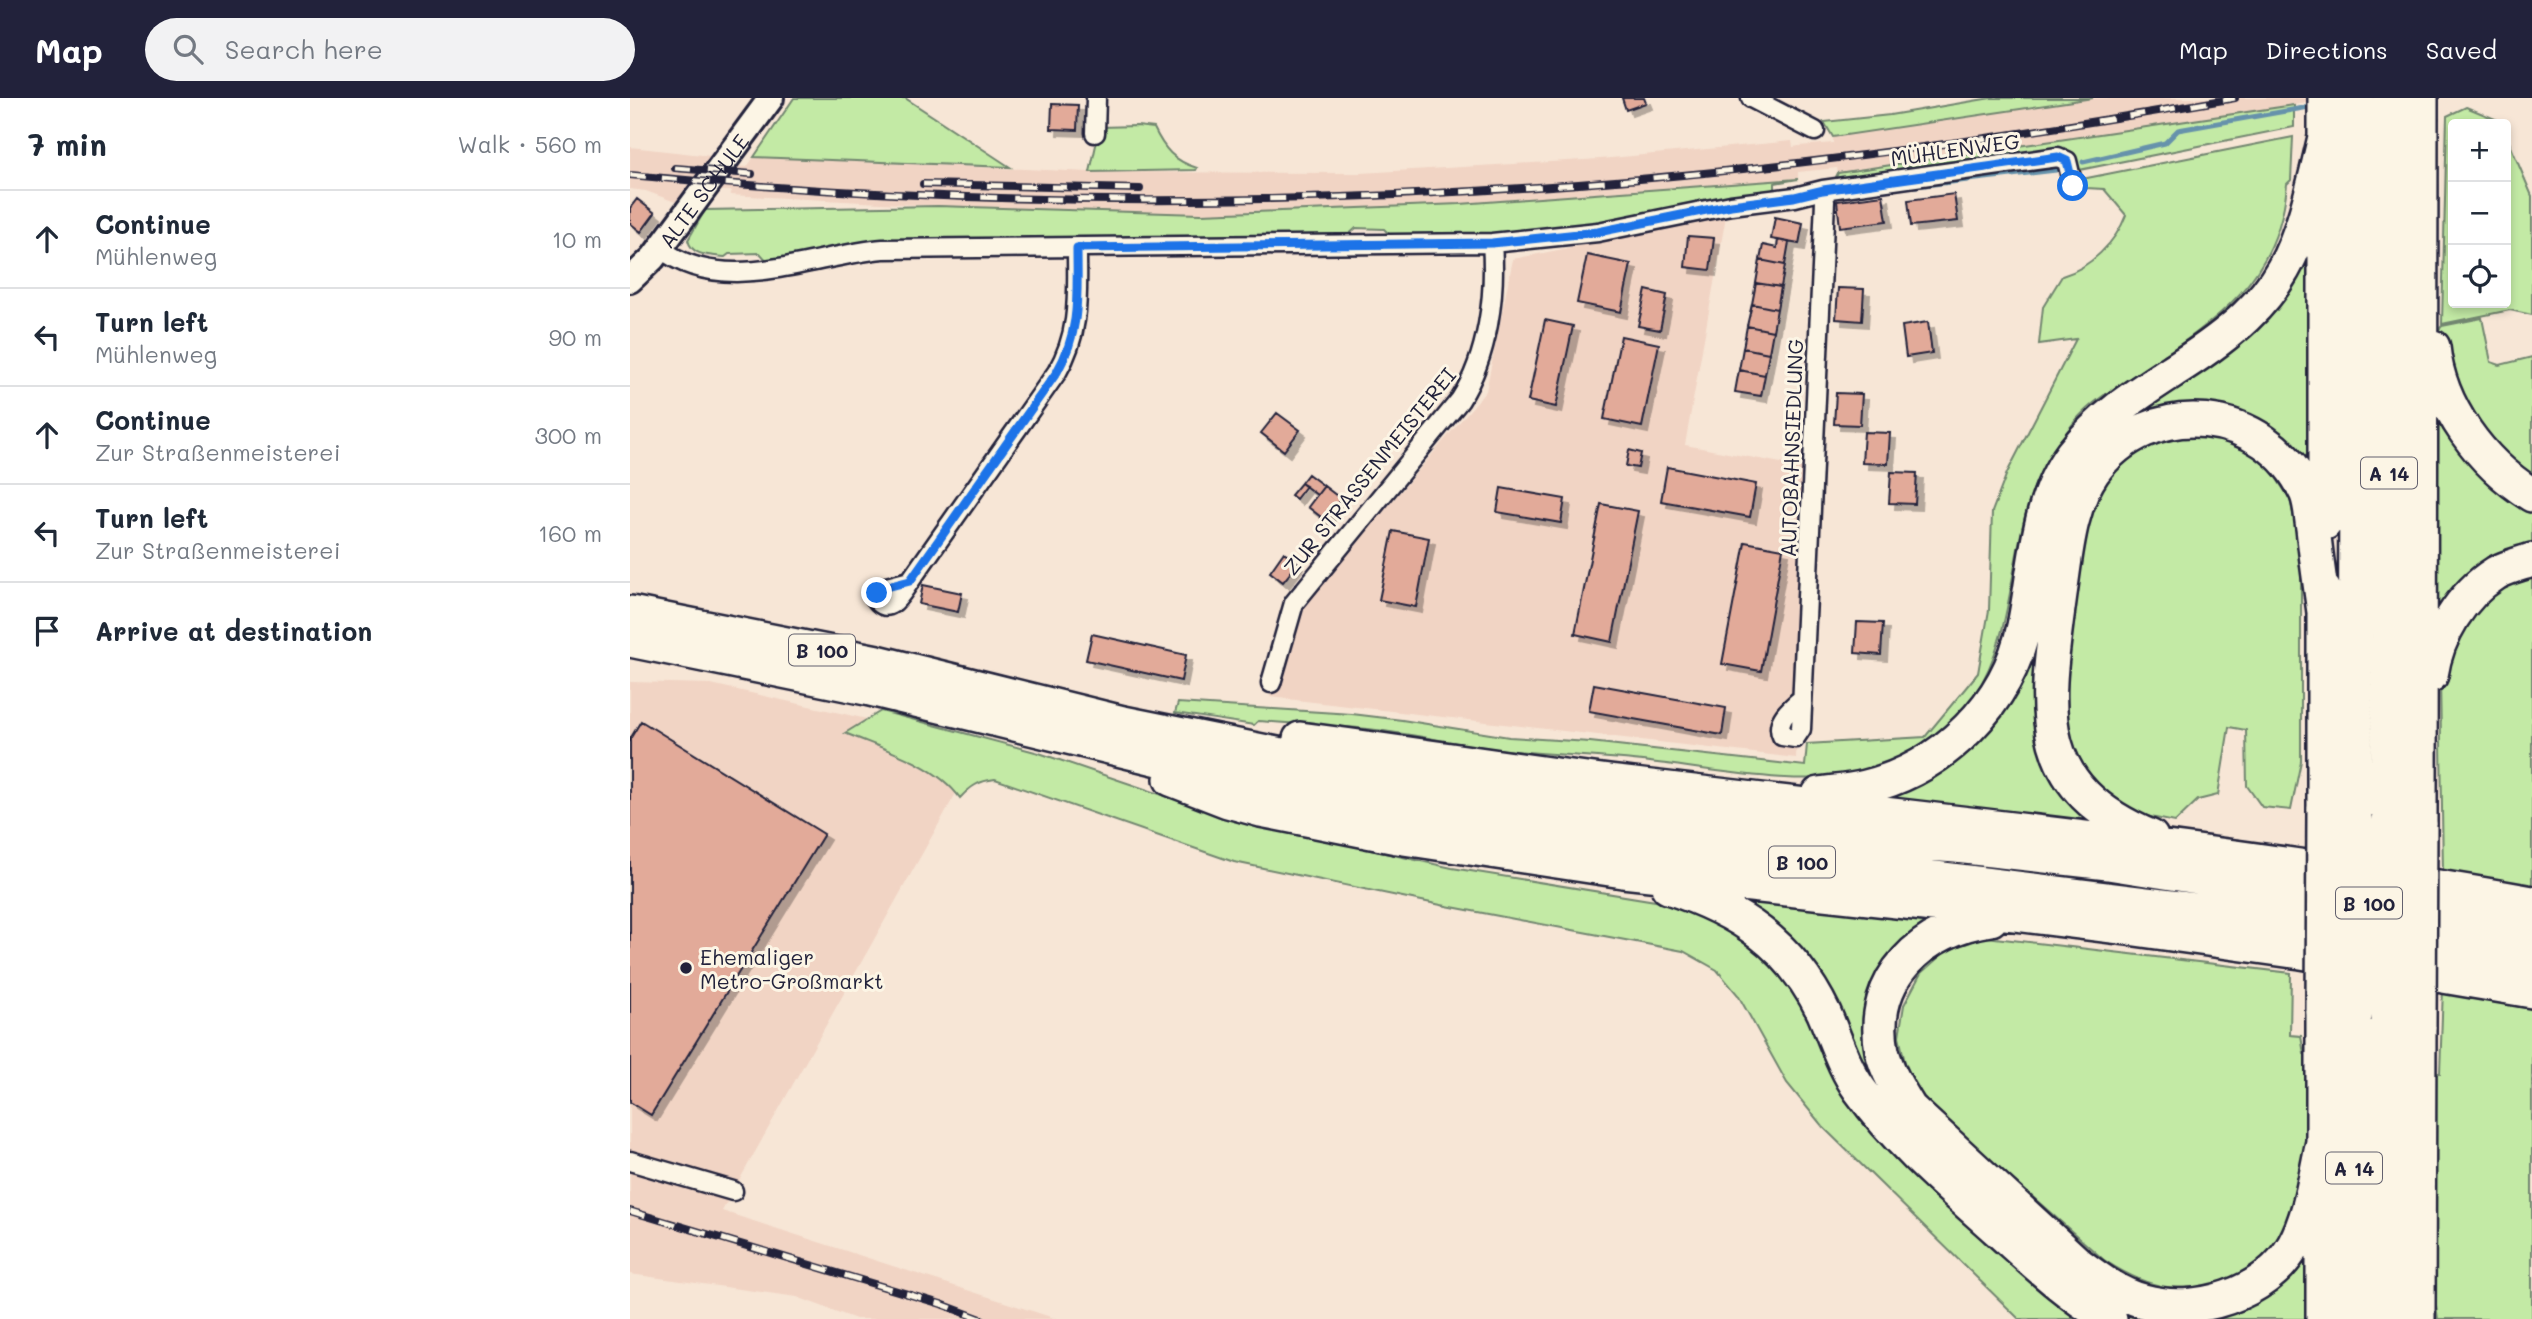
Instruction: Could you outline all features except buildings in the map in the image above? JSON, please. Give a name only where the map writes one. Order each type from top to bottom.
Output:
[{"type":"highway","points":[[2324,612],[2325,98]]},
{"type":"highway","name":"A 14","points":[[2354,1319],[2339,1014],[2340,813],[2357,98]]},
{"type":"highway","points":[[2406,110],[2421,194],[2434,359],[2443,390],[2457,418],[2489,460],[2532,495]]},
{"type":"highway","name":"A 14","points":[[2386,1319],[2403,1023],[2406,110]]},
{"type":"highway","points":[[1760,799],[1866,787],[1894,777],[1940,752],[1975,721],[2002,684],[2016,653],[2024,628],[2046,510],[2071,456],[2102,421],[2233,329],[2255,310],[2273,288],[2300,237],[2325,137]]},
{"type":"highway","points":[[2420,761],[2421,194]]},
{"type":"highway","points":[[2183,850],[2136,830],[2098,808],[2083,794],[2059,758],[2053,739],[2049,684],[2064,568],[2077,507],[2093,473],[2120,444],[2152,426],[2173,421],[2214,421],[2237,427],[2269,446],[2285,460],[2308,496],[2324,612],[2340,813]]},
{"type":"highway","points":[[2404,823],[2420,761],[2433,658],[2443,633],[2474,590],[2498,572],[2532,561]]},
{"type":"highway","name":"B 100","points":[[639,613],[877,662],[1123,723],[1412,781],[1540,801],[1797,834],[1956,846],[2108,863],[2532,932]]},
{"type":"highway","name":"B 100","points":[[630,640],[866,688],[1068,738],[1274,784],[1499,824],[2292,922],[2532,962]]},
{"type":"highway","points":[[1123,723],[1197,725],[1632,785],[2183,850],[2430,885],[2532,903]]},
{"type":"highway","points":[[1068,738],[1228,801],[1410,839],[1623,870],[2024,915],[2301,952],[2487,982],[2532,993]]},
{"type":"highway","points":[[1623,870],[1722,908],[1751,925],[1788,956],[1807,981],[1857,1087],[1892,1131],[1943,1181],[2059,1284],[2086,1306],[2110,1319]]},
{"type":"highway","points":[[2024,915],[1984,920],[1945,930],[1912,954],[1897,972],[1886,998],[1881,1032],[1882,1052],[1897,1089],[1910,1109],[2088,1272],[2119,1292],[2163,1305],[2204,1304],[2254,1284],[2292,1248],[2306,1217],[2323,1142],[2339,1014]]},
{"type":"highway","points":[[2403,1023],[2418,1262],[2418,1319]]},
{"type":"highway","points":[[2323,1142],[2323,1319]]},
{"type":"highway","points":[[2418,1262],[2428,1319]]},
{"type":"street","name":"ALTE SCHULE","points":[[630,280],[646,267],[770,98]]},
{"type":"street","points":[[1095,133],[1096,98]]},
{"type":"street","points":[[1752,98],[1815,131]]},
{"type":"street","name":"MÜHLENWEG","points":[[1824,195],[2058,157],[2067,161],[2073,186]]},
{"type":"street","points":[[660,248],[673,259],[688,265],[741,271],[772,269],[857,251],[883,249],[1492,243],[1598,232],[1731,205],[1824,195]]},
{"type":"street","name":"AUTOBAHNSIEDLUNG","points":[[1802,698],[1824,195]]},
{"type":"street","name":"ZUR STRASSENMEISTEREI","points":[[1270,683],[1294,603],[1472,382],[1479,363],[1491,298],[1494,268],[1492,243]]},
{"type":"street","points":[[910,581],[1068,354],[1077,316],[1077,248]]},
{"type":"street","points":[[630,1161],[733,1191]]},
{"type":"shaded area","points":[[2093,98],[2332,98],[1838,173],[1837,168],[1798,172],[1798,179],[1460,204],[1201,214],[938,206],[730,195],[732,191],[688,190],[678,203],[646,191],[630,189],[630,147],[711,156],[706,164],[747,167],[754,157],[1090,172],[1361,173],[1600,159],[1792,141],[1793,147],[1833,143],[1833,137]]},
{"type":"shaded area","points":[[1726,216],[1685,445],[1808,468],[1796,758],[1270,697],[1292,619],[1486,391],[1513,259]]},
{"type":"shaded area","points":[[630,682],[711,684],[983,745],[722,1211],[1057,1319],[856,1319],[797,1297],[630,1274]]},
{"type":"green space","points":[[794,98],[905,98],[1010,167],[754,157]]},
{"type":"green space","points":[[1991,98],[2093,98],[1833,137],[1824,122],[1890,115]]},
{"type":"green space","points":[[2294,105],[2294,127],[2079,170],[2071,153],[1858,180],[1842,181],[1836,177],[1838,173]]},
{"type":"green space","points":[[2466,107],[2495,119],[2448,119],[2448,308],[2511,308],[2511,147],[2532,196],[2532,315],[2510,310],[2442,324],[2447,116]]},
{"type":"green space","points":[[1100,127],[1154,128],[1171,153],[1182,162],[1197,168],[1196,170],[1090,172]]},
{"type":"green space","points":[[2293,137],[2291,180],[2287,184],[2281,218],[2271,247],[2257,272],[2218,316],[2098,400],[2082,413],[2060,440],[2047,460],[2028,505],[2003,627],[1986,674],[1974,696],[1952,723],[1925,745],[1895,762],[1862,773],[1838,777],[1785,778],[1632,760],[1505,750],[1341,726],[1258,721],[1254,725],[1175,713],[1178,703],[1352,714],[1509,737],[1590,742],[1805,766],[1807,744],[1925,737],[1978,673],[1989,610],[1992,512],[2007,473],[2076,339],[2039,344],[2043,307],[2062,276],[2082,267],[2101,253],[2116,235],[2126,215],[2104,189],[2086,188],[2082,179]]},
{"type":"green space","points":[[1798,179],[1775,183],[1775,191],[1591,224],[1500,233],[1392,237],[1384,229],[1356,228],[1346,237],[870,243],[768,262],[760,253],[729,254],[725,257],[703,254],[694,250],[688,240],[705,210],[938,206],[1201,214],[1460,204]]},
{"type":"green space","points":[[2313,215],[2316,480],[2250,424],[2104,450],[2042,688],[2112,826],[1871,798],[1951,760],[2090,448],[2193,370]]},
{"type":"green space","points":[[2482,318],[2491,362],[2500,365],[2532,357],[2532,484],[2481,440],[2436,333],[2442,326]]},
{"type":"green space","points":[[2431,397],[2532,505],[2532,553],[2430,628]]},
{"type":"green space","points":[[2200,435],[2239,443],[2269,467],[2290,499],[2301,552],[2301,761],[2291,810],[2262,807],[2247,786],[2246,730],[2229,727],[2218,795],[2198,800],[2175,822],[2136,814],[2109,798],[2084,772],[2068,735],[2063,704],[2085,531],[2094,501],[2119,463],[2156,439]]},
{"type":"green space","points":[[2532,565],[2532,886],[2443,872],[2440,677],[2453,633],[2491,587]]},
{"type":"green space","points":[[881,711],[1039,753],[1236,820],[1452,868],[1680,905],[1725,922],[1783,970],[1844,1079],[2091,1319],[2019,1319],[1823,1127],[1787,1083],[1738,995],[1717,970],[1683,951],[1234,862],[995,779],[976,785],[960,798],[937,775],[923,766],[845,733]]},
{"type":"green space","points":[[1718,891],[1961,915],[1929,933],[1878,1056],[2063,1258],[2178,1314],[2307,1232],[2313,1319],[2135,1319],[2125,1314],[1928,1151]]},
{"type":"green space","points":[[1986,937],[2291,973],[2290,1035],[2301,1036],[2304,1054],[2310,1054],[2310,1152],[2299,1220],[2249,1280],[2174,1288],[2142,1280],[2124,1272],[2104,1260],[1934,1110],[1908,1076],[1899,1036],[1904,1005],[1921,973],[1947,950]]},
{"type":"green space","points":[[2443,988],[2532,1007],[2532,1319],[2438,1319],[2433,1284],[2433,1073],[2440,1073]]},
{"type":"waterway","points":[[2083,162],[2165,143],[2178,130],[2315,106]]},
{"type":"waterway","points":[[1916,186],[2056,170]]},
{"type":"railway","points":[[630,175],[912,195],[1054,199],[1196,200],[1480,191],[1621,181],[1881,153],[2235,98]]},
{"type":"railway","points":[[675,168],[752,174]]},
{"type":"railway","points":[[923,184],[1140,189]]},
{"type":"railway","points":[[630,1211],[941,1304],[981,1319]]},
{"type":"place","name":"Ehemaliger Metro-Großmarkt","points":[[686,968]]},
{"type":"route","points":[[877,593],[883,588],[910,581],[1068,354],[1077,316],[1077,248],[1492,243],[1598,232],[1731,205],[1794,197],[1823,190],[2058,157],[2067,161],[2073,186]]}]
